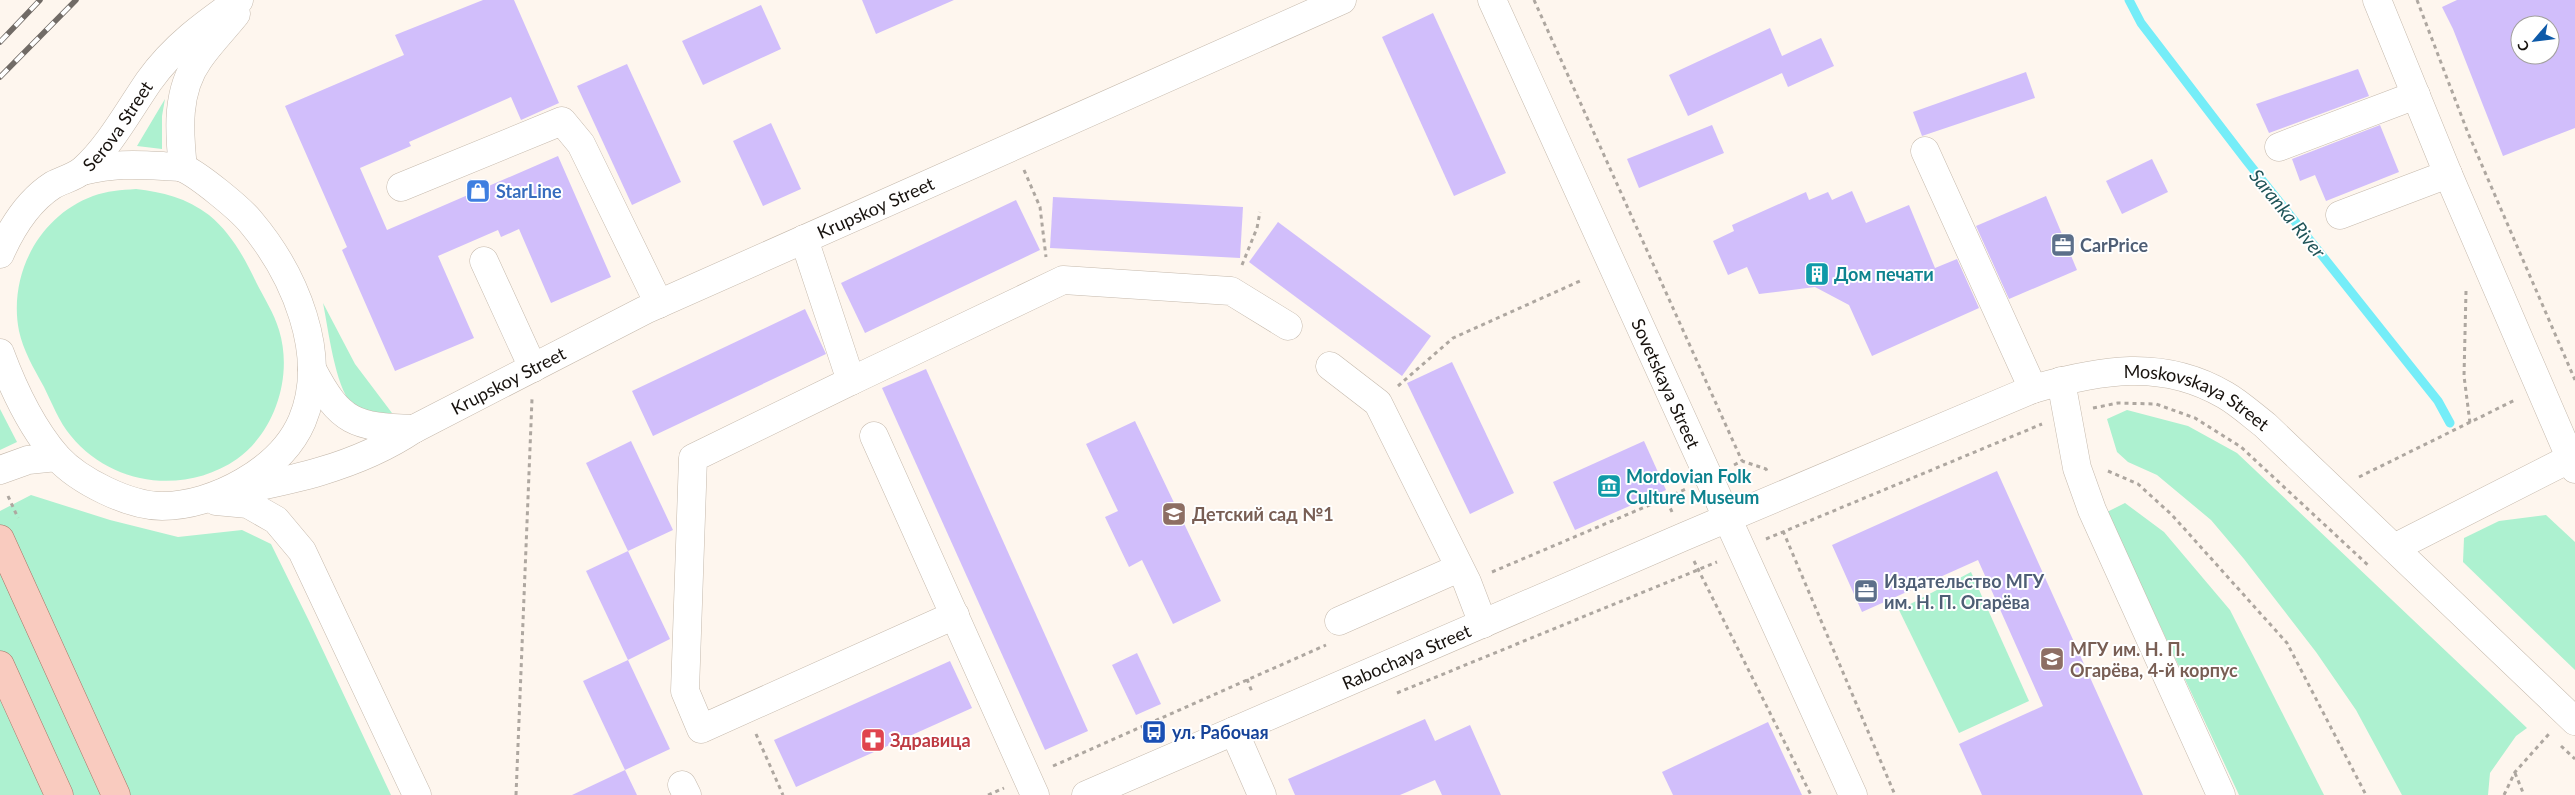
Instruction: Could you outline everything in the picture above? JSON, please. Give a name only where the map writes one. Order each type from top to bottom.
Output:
[{"type":"main road","points":[[0,539],[116,795]]},
{"type":"main road","points":[[0,665],[59,795]]},
{"type":"street","name":"Serova Street","points":[[0,254],[9,234],[26,211],[52,186],[82,171],[126,118],[150,80],[187,37],[239,0]]},
{"type":"street","points":[[183,168],[180,136],[182,96],[198,60],[248,0]]},
{"type":"street","name":"Krupskoy Street","points":[[213,496],[293,480],[344,464],[390,444],[414,429],[659,304],[1342,0]]},
{"type":"street","name":"Sovetskaya Street","points":[[1492,0],[1853,795]]},
{"type":"street","points":[[2376,0],[2448,174],[2573,461],[2394,548]]},
{"type":"street","points":[[2279,147],[2416,96]]},
{"type":"street","points":[[401,187],[562,121],[581,144],[659,304]]},
{"type":"street","points":[[1925,151],[2033,389]]},
{"type":"street","points":[[0,353],[21,400],[57,457],[74,471],[100,487],[131,501],[162,506],[213,496],[251,478],[273,462],[294,437],[308,403],[312,369],[306,329],[298,301],[265,239],[239,208],[183,168],[114,164],[82,171]]},
{"type":"street","points":[[2340,215],[2448,174]]},
{"type":"street","points":[[804,239],[851,381]]},
{"type":"street","points":[[484,261],[533,368]]},
{"type":"street","points":[[955,615],[701,729],[685,692],[693,458],[1063,280],[1231,291],[1288,326]]},
{"type":"street","points":[[1330,366],[1378,403],[1460,568],[1483,624]]},
{"type":"street","points":[[312,369],[324,392],[339,411],[353,421],[374,427],[414,429]]},
{"type":"street","name":"Moskovskaya Street","points":[[1727,520],[2033,389],[2061,380],[2116,370],[2155,372],[2187,380],[2225,395],[2265,425],[2575,721]]},
{"type":"street","points":[[2061,380],[2077,468],[2092,510],[2221,795]]},
{"type":"street","points":[[874,436],[1035,795]]},
{"type":"street","points":[[0,470],[28,460],[57,457]]},
{"type":"street","points":[[213,496],[248,504],[276,520],[302,551],[417,795]]},
{"type":"street","name":"Rabochaya Street","points":[[1086,795],[1727,520]]},
{"type":"street","points":[[1339,621],[1460,568]]},
{"type":"street","points":[[1234,731],[1262,795]]},
{"type":"path","points":[[1534,0],[1742,461]]},
{"type":"path","points":[[2416,0],[2468,133],[2575,380]]},
{"type":"path","points":[[1014,146],[1040,207],[1050,286]]},
{"type":"path","points":[[1231,291],[1257,228],[1260,212]]},
{"type":"path","points":[[1378,403],[1453,338],[1580,281]]},
{"type":"path","points":[[2463,284],[2467,294],[2464,376],[2470,423]]},
{"type":"path","points":[[516,795],[533,368]]},
{"type":"path","points":[[2355,478],[2540,388]]},
{"type":"path","points":[[1394,694],[1699,570],[1784,532],[2067,414],[2118,403],[2156,404],[2195,418],[2242,447],[2377,574]]},
{"type":"path","points":[[2077,468],[2098,466],[2138,484],[2172,515],[2287,644],[2364,795]]},
{"type":"path","points":[[1784,532],[1895,795]]},
{"type":"path","points":[[1699,570],[1811,795]]},
{"type":"path","points":[[745,710],[783,795]]},
{"type":"path","points":[[2542,727],[2575,760]]},
{"type":"path","points":[[2504,795],[2515,772],[2549,734]]},
{"type":"path","points":[[2515,772],[2524,795]]},
{"type":"green space","points":[[165,99],[162,116],[162,149],[137,146]]},
{"type":"green space","points":[[136,189],[165,194],[183,200],[201,209],[217,222],[242,255],[272,312],[283,347],[284,365],[278,401],[262,433],[251,447],[237,459],[217,470],[195,478],[172,481],[150,480],[128,475],[107,466],[88,453],[71,436],[59,419],[29,359],[19,331],[18,289],[23,269],[43,233],[57,218],[74,205],[93,196],[119,190]]},
{"type":"green space","points":[[323,303],[355,364],[392,413],[376,414],[366,412],[352,404],[346,396],[337,371]]},
{"type":"green space","points":[[0,409],[17,442],[0,450]]},
{"type":"green space","points":[[2127,410],[2188,426],[2237,453],[2527,728],[2516,736],[2490,773],[2488,795],[2402,795],[2356,710],[2316,652],[2244,559],[2211,520],[2157,475],[2128,462],[2117,452],[2107,419]]},
{"type":"green space","points":[[31,495],[110,520],[178,537],[242,530],[271,544],[391,795],[0,795],[0,511]]},
{"type":"green space","points":[[2125,503],[2164,532],[2230,610],[2324,795],[2239,795],[2107,512]]},
{"type":"green space","points":[[2546,515],[2575,542],[2575,670],[2463,562],[2464,538],[2499,521]]},
{"type":"green space","points":[[1971,572],[2029,701],[1959,733],[1899,610]]},
{"type":"building","points":[[483,0],[514,0],[559,103],[521,120],[511,97],[409,142],[411,146],[360,168],[387,230],[558,156],[611,277],[551,303],[519,229],[501,237],[498,230],[438,256],[474,338],[395,371],[342,250],[347,247],[285,106],[404,55],[395,35]]},
{"type":"building","points":[[862,0],[954,0],[876,34]]},
{"type":"building","points":[[2457,0],[2575,0],[2575,128],[2503,156],[2453,29],[2442,7]]},
{"type":"building","points":[[761,5],[781,49],[703,85],[682,41]]},
{"type":"building","points":[[1433,13],[1506,173],[1454,196],[1382,37]]},
{"type":"building","points":[[1770,28],[1782,56],[1821,38],[1834,66],[1788,87],[1782,73],[1688,116],[1669,75]]},
{"type":"building","points":[[627,64],[681,182],[632,205],[577,86]]},
{"type":"building","points":[[2358,69],[2369,96],[2269,133],[2256,104]]},
{"type":"building","points":[[2026,72],[2035,98],[1922,136],[1913,112]]},
{"type":"building","points":[[771,123],[801,189],[763,206],[733,141]]},
{"type":"building","points":[[1712,125],[1724,153],[1639,188],[1627,159]]},
{"type":"building","points":[[2380,125],[2399,172],[2326,201],[2315,175],[2300,181],[2292,159]]},
{"type":"building","points":[[2152,159],[2168,192],[2122,214],[2106,181]]},
{"type":"building","name":"Дом печати","points":[[1852,191],[1866,223],[1909,205],[1935,268],[1957,259],[1979,308],[1872,356],[1849,305],[1815,287],[1759,294],[1747,267],[1728,275],[1713,241],[1734,231],[1732,225],[1806,192],[1809,200],[1828,192],[1832,200]]},
{"type":"building","points":[[2046,196],[2077,270],[2009,299],[1976,226]]},
{"type":"building","points":[[1053,197],[1243,207],[1240,258],[1050,248]]},
{"type":"building","points":[[1016,200],[1040,250],[865,333],[841,283]]},
{"type":"building","points":[[1278,222],[1431,336],[1402,376],[1249,262]]},
{"type":"building","points":[[805,309],[826,354],[653,436],[632,391]]},
{"type":"building","points":[[1452,362],[1514,493],[1470,514],[1407,383]]},
{"type":"building","points":[[926,369],[1088,731],[1045,750],[882,388]]},
{"type":"building","points":[[1135,421],[1221,601],[1173,624],[1142,560],[1129,567],[1105,517],[1118,511],[1086,444]]},
{"type":"building","points":[[631,441],[673,530],[628,551],[586,463]]},
{"type":"building","name":"Mordovian Folk Culture Museum","points":[[1644,441],[1666,490],[1575,530],[1553,482]]},
{"type":"building","name":"МГУ им. Н. П. Огарёва, 4-й корпус","points":[[1997,471],[2143,795],[1982,795],[1959,744],[2043,706],[1978,560],[1862,612],[1832,545]]},
{"type":"building","points":[[628,551],[670,639],[628,660],[586,571]]},
{"type":"building","points":[[1137,653],[1161,704],[1136,715],[1112,665]]},
{"type":"building","points":[[628,660],[670,749],[625,770],[583,681]]},
{"type":"building","points":[[950,661],[972,708],[796,787],[774,740]]},
{"type":"building","points":[[1425,719],[1435,741],[1470,725],[1501,795],[1442,795],[1435,780],[1400,795],[1295,795],[1288,779]]},
{"type":"building","points":[[1768,722],[1802,795],[1673,795],[1662,772]]},
{"type":"building","points":[[625,770],[637,795],[572,795]]},
{"type":"waterway","name":"Saranka River","points":[[2129,0],[2141,23],[2246,160],[2438,401],[2450,423]]},
{"type":"railway","points":[[0,42],[40,0]]},
{"type":"railway","points":[[0,77],[76,0]]},
{"type":"place","name":"StarLine","points":[[478,191]]},
{"type":"place","name":"CarPrice","points":[[2063,245]]},
{"type":"place","name":"Дом печати","points":[[1817,274]]},
{"type":"place","name":"Mordovian Folk Culture Museum","points":[[1609,486]]},
{"type":"place","name":"Детский сад №1","points":[[1174,514]]},
{"type":"place","name":"Издательство МГУ им. Н. П. Огарёва","points":[[1866,591]]},
{"type":"place","name":"МГУ им. Н. П. Огарёва, 4-й корпус","points":[[2052,659]]},
{"type":"place","name":"ул. Рабочая","points":[[1154,732]]},
{"type":"place","name":"Здравица","points":[[873,740]]}]
